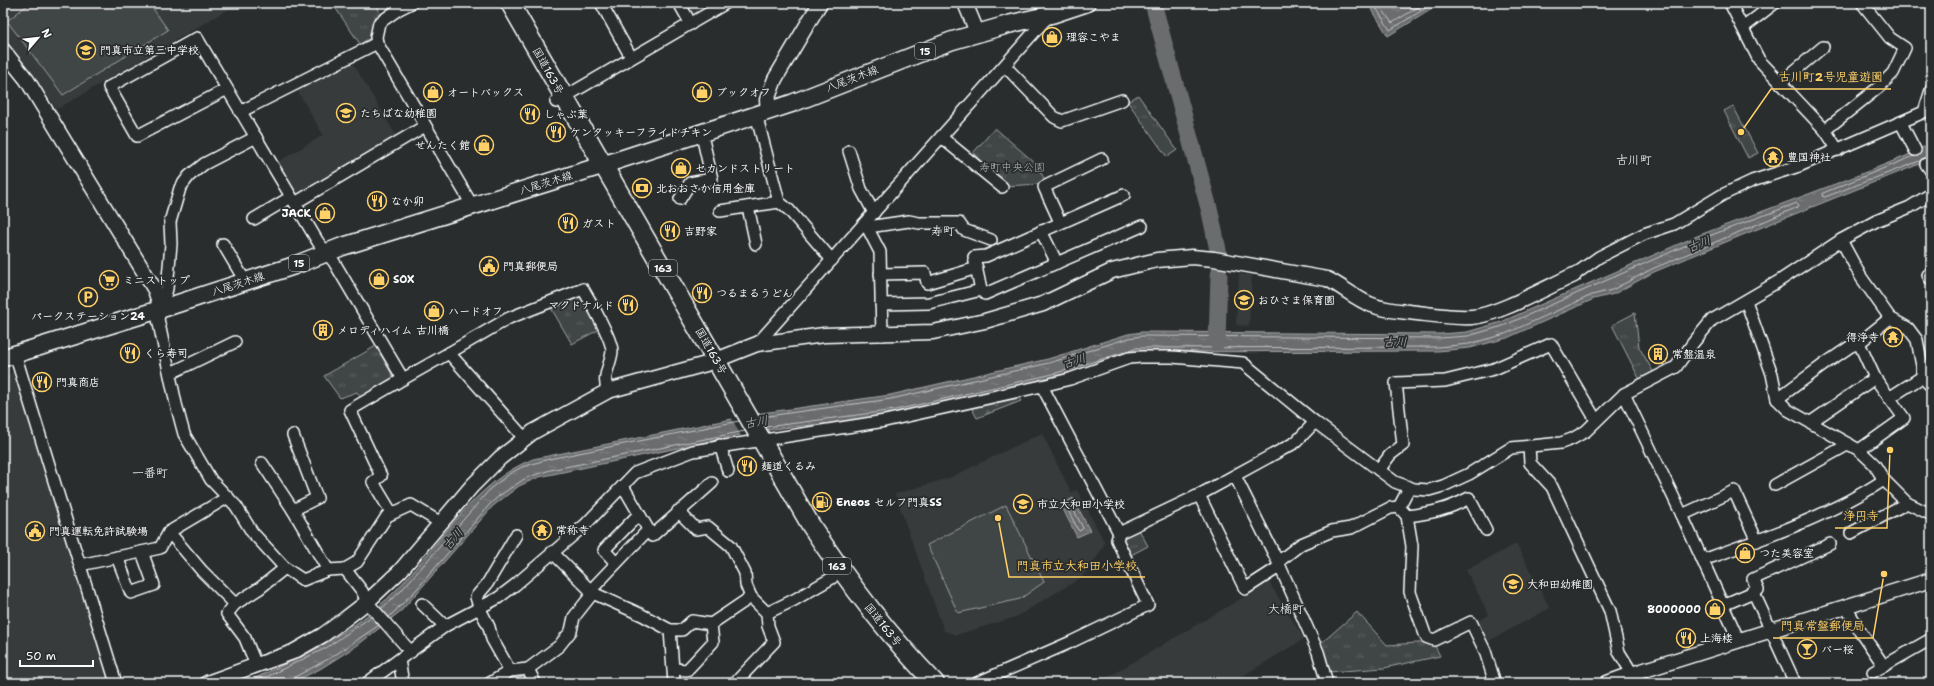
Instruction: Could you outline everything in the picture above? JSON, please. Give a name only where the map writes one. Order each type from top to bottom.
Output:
[{"type":"highway","name":"国道163号","points":[[499,3],[599,166],[754,438],[837,565],[873,614],[906,654],[935,683]]},
{"type":"highway","name":"国道163号","points":[[510,3],[559,100]]},
{"type":"highway","name":"国道163号","points":[[754,438],[800,531],[865,623],[920,683]]},
{"type":"main road","name":"八尾茨木線","points":[[9,356],[245,282],[472,205],[599,166],[701,131],[792,103],[976,32],[1060,8],[1086,3]]},
{"type":"street","points":[[411,3],[399,9],[379,23],[376,37],[377,43],[472,205]]},
{"type":"street","points":[[601,3],[631,57]]},
{"type":"street","points":[[679,3],[691,24]]},
{"type":"street","points":[[559,100],[726,3]]},
{"type":"street","points":[[965,3],[976,32]]},
{"type":"street","points":[[1730,3],[1744,27],[1759,60],[1825,130],[1838,150]]},
{"type":"street","points":[[1744,27],[1775,3]]},
{"type":"street","points":[[1825,130],[1879,87],[1893,73],[1905,48],[1890,38],[1862,3]]},
{"type":"street","points":[[816,4],[775,79],[762,112],[779,202],[789,210],[832,260]]},
{"type":"street","points":[[207,683],[293,652],[317,639],[367,602],[400,571],[472,486],[500,458],[533,432],[608,391],[714,368],[757,344],[832,260],[866,225],[874,213],[1044,21],[1060,8]]},
{"type":"street","points":[[227,89],[137,136],[109,88],[197,38],[318,242],[334,262],[403,379]]},
{"type":"street","points":[[240,112],[377,43]]},
{"type":"street","points":[[1780,83],[1823,48]]},
{"type":"street","points":[[3,50],[27,80],[155,290],[161,309]]},
{"type":"street","points":[[1004,66],[1054,117],[1062,121],[1122,100]]},
{"type":"street","points":[[757,344],[824,335],[882,335],[933,332],[985,321],[1043,304],[1112,271],[1157,260],[1177,258],[1214,259],[1327,279],[1342,286],[1371,305],[1385,309],[1473,317],[1486,314],[1574,275],[1599,257],[1644,234],[1674,224],[1722,195],[1752,181],[1799,166],[1901,123],[1927,114],[1931,90]]},
{"type":"street","points":[[1901,123],[1915,150]]},
{"type":"street","points":[[254,219],[294,200],[425,126]]},
{"type":"street","points":[[680,199],[690,183],[712,179],[701,131]]},
{"type":"street","points":[[256,137],[204,164],[189,176],[180,188],[170,222],[171,244],[169,274],[166,296],[158,319],[184,434],[211,480],[236,506],[252,532],[285,568],[303,580],[328,570],[345,569],[357,562],[391,512],[411,505],[441,523]]},
{"type":"street","points":[[941,137],[1002,187]]},
{"type":"street","points":[[849,151],[861,189],[874,213]]},
{"type":"street","points":[[1060,222],[1044,187],[1102,159]]},
{"type":"street","points":[[368,683],[445,626],[498,598],[515,585],[585,525],[635,473],[693,451],[754,438],[885,421],[1070,379],[1129,358],[1172,357],[1243,363],[1315,422],[1395,482],[1409,488],[1429,490],[1443,486],[1469,474],[1511,448],[1561,443],[1586,431],[1624,394],[1676,368],[1693,343],[1712,320],[1746,301],[1841,240],[1876,221],[1910,208],[1931,194]]},
{"type":"street","points":[[1124,195],[986,256],[974,257],[981,290],[985,294],[1142,226]]},
{"type":"street","points":[[720,210],[779,202]]},
{"type":"street","points":[[748,207],[756,244]]},
{"type":"street","points":[[866,225],[909,221],[919,223],[959,223],[964,230],[992,240]]},
{"type":"street","points":[[866,225],[880,252],[882,335]]},
{"type":"street","points":[[1041,231],[1057,263]]},
{"type":"street","points":[[1841,240],[1861,277],[1890,318],[1908,328],[1917,340],[1922,366],[1922,377],[1931,386]]},
{"type":"street","points":[[223,244],[245,282]]},
{"type":"street","points":[[880,274],[925,273],[927,283],[977,268]]},
{"type":"street","points":[[391,512],[373,482],[381,476],[350,410],[509,318],[583,289],[602,322],[612,350],[606,376],[606,386],[608,391]]},
{"type":"street","points":[[881,304],[929,303],[981,290]]},
{"type":"street","points":[[1746,301],[1772,374],[1777,399],[1788,410],[1860,450],[1874,464],[1884,480],[1907,503],[1931,515]]},
{"type":"street","points":[[1777,399],[1826,363],[1851,346],[1859,343],[1890,318]]},
{"type":"street","points":[[171,374],[235,342]]},
{"type":"street","points":[[1859,343],[1875,378],[1888,398],[1904,418],[1860,450]]},
{"type":"street","points":[[1379,470],[1390,455],[1403,445],[1396,383],[1445,381],[1494,369],[1551,344],[1596,420]]},
{"type":"street","points":[[449,353],[525,439]]},
{"type":"street","points":[[9,356],[80,565],[116,683]]},
{"type":"street","points":[[1888,398],[1922,377]]},
{"type":"street","points":[[1811,422],[1875,378]]},
{"type":"street","points":[[977,683],[1071,642],[1148,605],[1117,540],[1119,533],[1042,386]]},
{"type":"street","points":[[1624,394],[1703,560],[1739,641]]},
{"type":"street","points":[[1119,533],[1199,495],[1296,442],[1315,422]]},
{"type":"street","points":[[293,436],[317,498],[293,510]]},
{"type":"street","points":[[1775,485],[1849,444]]},
{"type":"street","points":[[720,445],[728,471]]},
{"type":"street","points":[[1529,446],[1530,464],[1552,487],[1603,592],[1610,611],[1619,652],[1635,678]]},
{"type":"street","points":[[262,463],[293,510],[328,570]]},
{"type":"street","points":[[1235,476],[1318,652],[1327,683]]},
{"type":"street","points":[[1703,560],[1757,541],[1823,514],[1860,496],[1884,480]]},
{"type":"street","points":[[623,486],[652,536],[678,511],[712,483]]},
{"type":"street","points":[[1399,507],[1409,488]]},
{"type":"street","points":[[1682,515],[1734,491],[1757,541]]},
{"type":"street","points":[[1199,495],[1245,589],[1278,565],[1301,544],[1332,531],[1350,528],[1390,508],[1399,507]]},
{"type":"street","points":[[80,565],[160,548],[169,532],[228,497]]},
{"type":"street","points":[[1407,516],[1437,512],[1454,506],[1469,498],[1486,530]]},
{"type":"street","points":[[1852,533],[1907,503]]},
{"type":"street","points":[[1399,507],[1407,516],[1412,546],[1410,592],[1426,638],[1434,640],[1471,622],[1485,651],[1495,683]]},
{"type":"street","points":[[678,511],[696,529],[708,527],[731,546],[745,573],[746,585],[751,597],[767,613],[768,626],[774,642],[735,683]]},
{"type":"street","points":[[616,563],[604,550],[639,514]]},
{"type":"street","points":[[490,683],[510,671],[528,668],[559,646],[571,631],[574,617],[592,592],[616,563],[648,530]]},
{"type":"street","points":[[169,532],[202,571],[235,604]]},
{"type":"street","points":[[510,671],[492,639],[489,627],[479,607],[476,597],[487,584],[516,535]]},
{"type":"street","points":[[1723,605],[1758,590],[1753,579],[1830,544]]},
{"type":"street","points":[[117,557],[131,593],[154,585],[142,552]]},
{"type":"street","points":[[552,552],[592,592],[638,613],[670,630],[682,630],[692,621],[711,624],[751,597]]},
{"type":"street","points":[[256,665],[245,638],[227,614],[235,604],[260,588],[285,568]]},
{"type":"street","points":[[345,569],[362,591],[367,602],[411,652]]},
{"type":"street","points":[[767,613],[794,600],[832,578]]},
{"type":"street","points":[[1607,683],[1635,678],[1770,630],[1931,580]]},
{"type":"street","points":[[1754,591],[1770,630],[1795,683]]},
{"type":"street","points":[[422,604],[445,626]]},
{"type":"street","points":[[1846,607],[1860,631],[1884,666]]},
{"type":"street","points":[[674,669],[687,670],[713,642],[711,624]]},
{"type":"street","points":[[670,630],[674,683]]},
{"type":"street","points":[[1873,672],[1931,639]]},
{"type":"street","points":[[399,660],[403,683]]},
{"type":"street","points":[[528,668],[536,683]]},
{"type":"shaded area","name":"門真市立第三中学校","points":[[3,3],[234,3],[234,6],[57,109],[3,35]]},
{"type":"shaded area","points":[[682,3],[717,3],[693,17]]},
{"type":"shaded area","name":"たちばな幼稚園","points":[[350,58],[397,137],[301,196],[295,195],[276,163],[323,135],[297,90]]},
{"type":"shaded area","name":"おひさま保育園","points":[[1239,274],[1252,275],[1249,326],[1236,325]]},
{"type":"shaded area","name":"門真運転免許試験場","points":[[15,365],[115,683],[3,683],[3,378],[5,379],[14,370]]},
{"type":"shaded area","points":[[1042,433],[1071,492],[1077,490],[1105,543],[1097,557],[1082,577],[1016,617],[956,635],[944,631],[895,494],[949,478]]},
{"type":"shaded area","points":[[1516,544],[1550,608],[1489,641],[1478,621],[1489,615],[1466,570]]},
{"type":"shaded area","points":[[1269,582],[1304,639],[1231,683],[1098,683]]},
{"type":"green space","name":"門真市立第三中学校","points":[[30,3],[149,3],[168,30],[63,95],[7,21]]},
{"type":"green space","points":[[332,3],[377,3],[380,15],[377,18],[370,38],[360,44]]},
{"type":"green space","points":[[1138,95],[1177,150],[1167,157],[1128,102]]},
{"type":"green space","points":[[1733,106],[1758,153],[1748,158],[1724,111]]},
{"type":"green space","name":"寿町中央公園","points":[[995,128],[1035,163],[1044,178],[1039,184],[1006,186],[973,153]]},
{"type":"green space","points":[[582,295],[600,329],[572,344],[551,308]]},
{"type":"green space","points":[[1635,313],[1639,347],[1655,375],[1641,382],[1612,325]]},
{"type":"green space","points":[[376,346],[394,378],[361,398],[357,392],[340,398],[324,376]]},
{"type":"green space","points":[[1017,395],[1021,401],[977,418],[971,407]]},
{"type":"green space","points":[[1006,505],[1044,582],[1020,599],[958,613],[927,545]]},
{"type":"green space","points":[[1138,528],[1148,546],[1131,555],[1121,537]]},
{"type":"green space","points":[[1357,612],[1387,645],[1433,642],[1440,656],[1384,668],[1328,672],[1319,645]]},
{"type":"water","points":[[1368,3],[1442,3],[1388,36]]},
{"type":"water","name":"古川","points":[[1931,143],[1931,159],[1654,272],[1614,294],[1594,299],[1507,338],[1470,348],[1438,351],[1139,352],[1054,378],[896,414],[845,422],[781,428],[740,435],[539,477],[519,486],[493,506],[402,610],[358,645],[320,669],[291,683],[244,683],[305,654],[344,632],[362,619],[396,590],[475,499],[512,469],[533,459],[762,413],[890,395],[1048,359],[1128,334],[1142,332],[1440,334],[1467,332],[1501,322],[1697,236],[1851,178],[1906,156]]},
{"type":"water","points":[[1073,498],[1090,531],[1077,537],[1061,505]]},
{"type":"pier","points":[[752,413],[763,433],[742,438],[731,417]]},
{"type":"waterway","points":[[1153,3],[1210,212],[1218,250]]},
{"type":"waterway","points":[[1217,342],[1219,274]]},
{"type":"place","name":"理容こやま","points":[[1052,37]]},
{"type":"place","name":"門真市立第三中学校","points":[[86,50]]},
{"type":"place","name":"オートバックス","points":[[433,92]]},
{"type":"place","name":"ブックオフ","points":[[702,92]]},
{"type":"place","name":"たちばな幼稚園","points":[[346,113]]},
{"type":"place","name":"しゃぶ葉","points":[[530,114]]},
{"type":"place","name":"ケンタッキーフライドチキン","points":[[556,132]]},
{"type":"place","name":"古川町2号児童遊園","points":[[1741,132]]},
{"type":"place","name":"せんたく館","points":[[484,145]]},
{"type":"place","name":"豊国神社","points":[[1773,157]]},
{"type":"place","name":"セカンドストリート","points":[[681,168]]},
{"type":"place","name":"北おおさか信用金庫","points":[[642,188]]},
{"type":"place","name":"なか卯","points":[[377,201]]},
{"type":"place","name":"JACK","points":[[325,213]]},
{"type":"place","name":"ガスト","points":[[568,223]]},
{"type":"place","name":"吉野家","points":[[670,231]]},
{"type":"place","name":"門真郵便局","points":[[489,266]]},
{"type":"place","name":"SOX","points":[[379,279]]},
{"type":"place","name":"ミニストップ","points":[[109,280]]},
{"type":"place","name":"つるまるうどん","points":[[702,293]]},
{"type":"place","name":"パークステーション24","points":[[88,297]]},
{"type":"place","name":"おひさま保育園","points":[[1244,300]]},
{"type":"place","name":"マクドナルド","points":[[628,305]]},
{"type":"place","name":"ハードオフ","points":[[434,311]]},
{"type":"place","name":"メロディハイム 古川橋","points":[[323,330]]},
{"type":"place","name":"得浄寺","points":[[1893,337]]},
{"type":"place","name":"くら寿司","points":[[130,353]]},
{"type":"place","name":"常盤温泉","points":[[1658,354]]},
{"type":"place","name":"門真商店","points":[[42,382]]},
{"type":"place","name":"浄円寺","points":[[1890,450]]},
{"type":"place","name":"麺道くるみ","points":[[747,466]]},
{"type":"place","name":"Eneos セルフ門真SS","points":[[822,502]]},
{"type":"place","name":"市立大和田小学校","points":[[1023,504]]},
{"type":"place","name":"門真市立大和田小学校","points":[[998,518]]},
{"type":"place","name":"常称寺","points":[[542,530]]},
{"type":"place","name":"門真運転免許試験場","points":[[35,531]]},
{"type":"place","name":"つた美容室","points":[[1745,553]]},
{"type":"place","name":"門真常盤郵便局","points":[[1884,574]]},
{"type":"place","name":"大和田幼稚園","points":[[1513,584]]},
{"type":"place","name":"8000000","points":[[1715,609]]},
{"type":"place","name":"上海楼","points":[[1686,638]]},
{"type":"place","name":"バー桜","points":[[1807,649]]},
{"type":"district","name":"古川町","points":[[1634,160]]},
{"type":"district","name":"寿町","points":[[943,231]]},
{"type":"district","name":"一番町","points":[[150,473]]},
{"type":"district","name":"大橋町","points":[[1286,609]]}]
